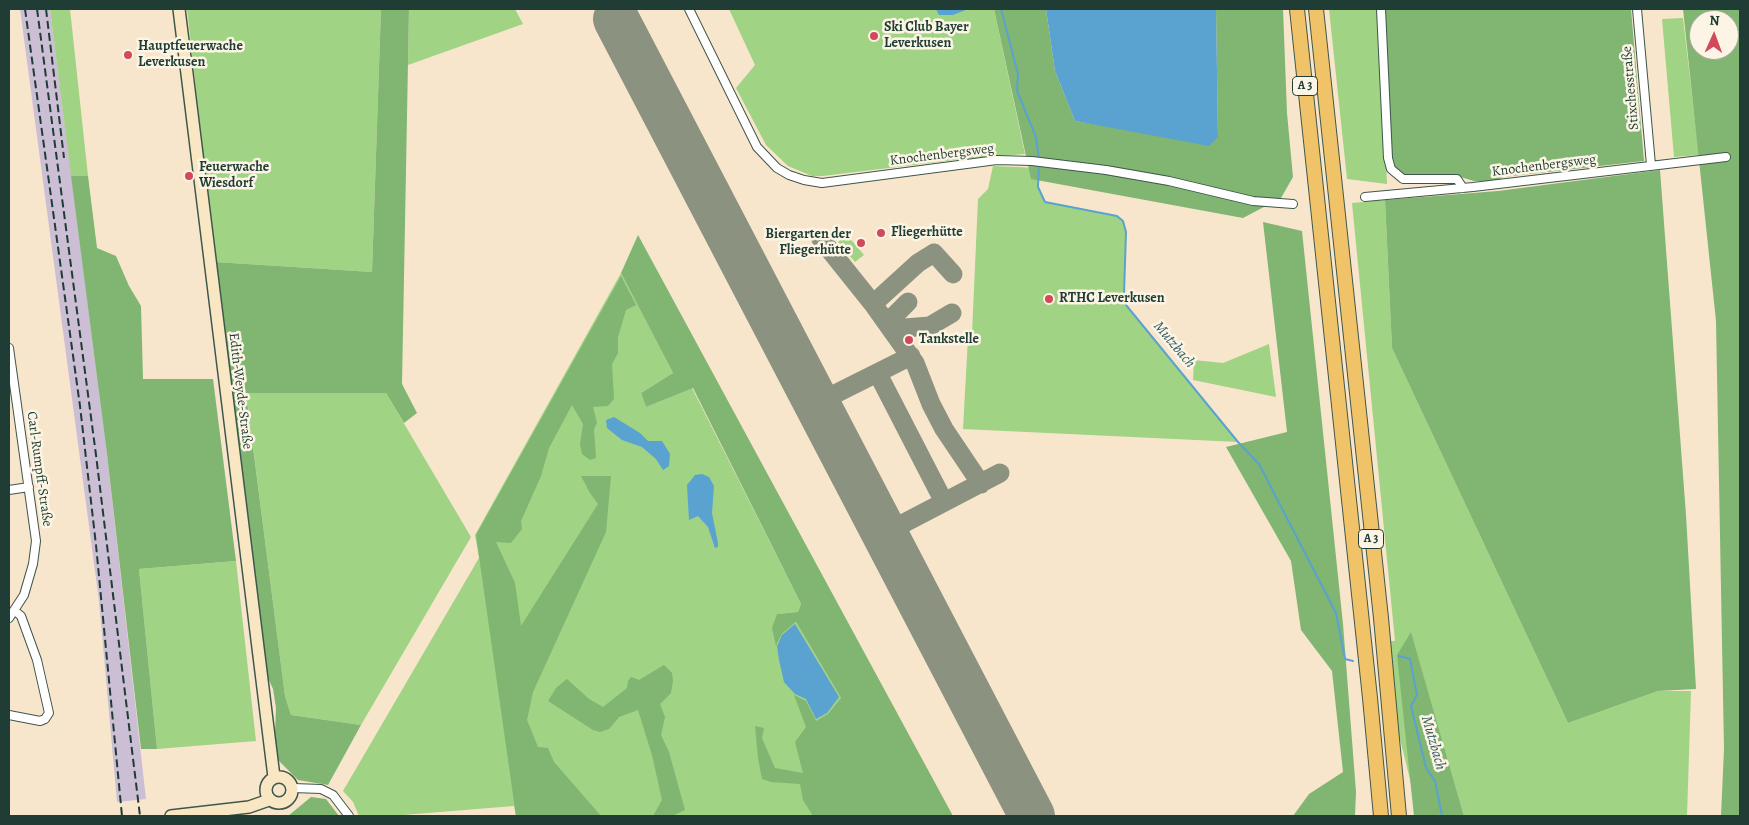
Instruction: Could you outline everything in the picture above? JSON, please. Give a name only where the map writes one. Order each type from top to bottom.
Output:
[{"type":"highway","name":"A 3","points":[[1297,9],[1381,816]]},
{"type":"highway","name":"A 3","points":[[1316,9],[1381,618],[1399,816]]},
{"type":"street","name":"Edith-Weyde-Straße","points":[[179,9],[274,777]]},
{"type":"street","name":"Knochenbergsweg","points":[[689,9],[758,147],[777,168],[789,175],[822,183],[979,161],[1032,161],[1133,175],[1254,201],[1293,204]]},
{"type":"street","points":[[1381,9],[1388,158],[1391,169],[1403,179],[1457,179],[1463,188]]},
{"type":"street","name":"Stixchesstraße","points":[[1637,9],[1651,165]]},
{"type":"street","name":"Knochenbergsweg","points":[[1365,196],[1463,188],[1726,157]]},
{"type":"street","name":"Carl-Rumpff-Straße","points":[[9,348],[11,383],[29,487],[35,551],[24,595],[9,618]]},
{"type":"street","points":[[9,490],[29,487]]},
{"type":"street","points":[[9,715],[40,721],[45,720],[49,713],[35,652],[21,616],[15,611]]},
{"type":"street","points":[[170,816],[249,807],[269,800],[277,804],[286,802],[291,797],[293,788],[290,782],[284,778],[274,777],[266,790],[269,800]]},
{"type":"street","points":[[293,788],[320,789],[334,795],[349,816]]},
{"type":"shaded area","points":[[20,9],[50,9],[107,454],[146,799],[117,802],[99,601]]},
{"type":"green space","points":[[50,9],[70,9],[88,176],[71,176]]},
{"type":"green space","points":[[187,9],[381,9],[372,272],[215,262]]},
{"type":"green space","points":[[381,9],[409,9],[402,384],[417,413],[404,423],[386,393],[246,393],[285,696],[291,715],[361,725],[328,785],[298,780],[278,760],[275,733],[276,708],[273,689],[268,678],[215,262],[372,272]]},
{"type":"green space","points":[[409,9],[515,9],[523,24],[408,65]]},
{"type":"green space","points":[[729,9],[994,9],[1025,154],[962,159],[823,176],[812,176],[788,166],[766,145],[736,88],[755,65]]},
{"type":"green space","points":[[994,9],[1046,9],[1055,71],[1075,121],[1142,132],[1218,137],[1216,9],[1283,9],[1287,113],[1293,177],[1281,198],[1243,218],[1031,179]]},
{"type":"green space","points":[[1329,9],[1378,9],[1387,184],[1347,179]]},
{"type":"green space","points":[[1384,9],[1631,9],[1644,161],[1503,177],[1497,181],[1474,181],[1457,176],[1407,176],[1398,174],[1393,169],[1390,157]]},
{"type":"green space","points":[[1683,9],[1740,9],[1740,816],[1721,816],[1724,749],[1716,321]]},
{"type":"green space","points":[[1683,18],[1699,155],[1674,157],[1662,19]]},
{"type":"green space","name":"RTHC Leverkusen","points":[[993,166],[1038,168],[1038,187],[1045,202],[1117,216],[1123,221],[1126,232],[1124,293],[1126,305],[1238,442],[963,429],[968,338],[972,334],[978,199],[988,189]]},
{"type":"green space","points":[[1660,170],[1686,515],[1696,689],[1658,691],[1568,723],[1392,348],[1385,200],[1498,191]]},
{"type":"green space","points":[[71,176],[88,176],[97,248],[116,256],[129,286],[141,306],[143,379],[213,379],[236,561],[139,569],[157,749],[141,749],[107,454]]},
{"type":"green space","points":[[1385,200],[1392,348],[1568,723],[1658,691],[1691,691],[1687,816],[1464,816],[1411,633],[1419,816],[1399,735],[1390,641],[1395,641],[1352,203]]},
{"type":"green space","points":[[1263,222],[1302,231],[1343,624],[1356,792],[1355,816],[1293,816],[1309,794],[1343,772],[1332,671],[1301,630],[1291,561],[1226,447],[1287,432]]},
{"type":"green space","points":[[638,235],[953,816],[813,816],[803,800],[800,784],[771,782],[762,779],[755,726],[764,728],[762,738],[775,768],[803,773],[795,742],[806,727],[794,695],[806,701],[816,721],[828,714],[841,698],[796,622],[782,634],[776,646],[772,628],[777,614],[798,612],[801,604],[693,388],[646,407],[641,393],[673,373],[621,273]]},
{"type":"green space","points":[[847,235],[864,255],[855,262],[838,242]]},
{"type":"green space","points":[[621,273],[673,373],[641,393],[646,407],[692,388],[801,604],[798,612],[777,614],[777,645],[782,634],[796,622],[841,698],[906,816],[516,816],[514,806],[391,816],[359,816],[353,802],[343,791],[479,558],[475,535]]},
{"type":"green space","points":[[621,276],[636,305],[626,310],[618,337],[618,353],[612,364],[614,399],[608,406],[593,407],[597,423],[594,429],[596,458],[590,460],[582,454],[580,444],[583,424],[572,405],[549,448],[541,476],[521,521],[522,529],[511,543],[496,542],[515,583],[521,626],[598,504],[581,476],[611,476],[606,532],[533,692],[527,720],[538,747],[548,748],[554,762],[601,816],[516,816],[476,535]]},
{"type":"green space","points":[[1269,344],[1276,397],[1193,380],[1194,360],[1223,363]]},
{"type":"green space","points":[[246,392],[386,393],[471,537],[361,725],[291,715],[285,696]]},
{"type":"green space","points":[[236,561],[256,741],[157,749],[139,569]]},
{"type":"green space","points":[[1411,632],[1464,816],[1414,816],[1397,655]]},
{"type":"green space","points":[[664,665],[672,673],[673,681],[671,693],[660,704],[665,717],[661,735],[669,752],[685,810],[672,816],[653,816],[662,800],[652,755],[638,710],[619,717],[609,729],[600,732],[593,730],[548,701],[556,688],[567,679],[589,699],[603,707],[627,688],[631,677],[639,680]]},
{"type":"green space","points":[[311,797],[326,799],[339,816],[288,816]]},
{"type":"water","points":[[936,9],[968,9],[953,15],[939,15]]},
{"type":"water","points":[[1046,9],[1216,9],[1218,137],[1209,146],[1075,121],[1055,71]]},
{"type":"water","points":[[614,417],[640,433],[648,441],[662,441],[670,454],[669,466],[663,470],[656,459],[642,447],[622,440],[607,428],[606,420]]},
{"type":"water","points":[[702,474],[709,477],[714,486],[712,513],[718,543],[718,547],[715,548],[708,527],[698,516],[689,520],[687,485],[695,475]]},
{"type":"water","points":[[795,624],[839,697],[827,713],[816,719],[806,699],[795,694],[784,682],[779,660],[777,646],[782,635]]},
{"type":"waterway","name":"Mutzbach","points":[[1001,9],[1018,74],[1017,91],[1036,137],[1039,160]]},
{"type":"waterway","name":"Mutzbach","points":[[1039,164],[1038,187],[1045,202],[1117,216],[1123,221],[1126,232],[1124,293],[1126,305],[1238,442],[1259,464],[1336,613],[1345,659],[1353,661]]},
{"type":"waterway","name":"Mutzbach","points":[[1399,656],[1410,659],[1417,695],[1411,706],[1426,768],[1435,781],[1442,816]]},
{"type":"taxiway","points":[[821,239],[873,304]]},
{"type":"taxiway","points":[[953,274],[934,253],[918,263],[873,304],[915,363],[931,404],[944,429],[981,484]]},
{"type":"taxiway","points":[[887,323],[908,302]]},
{"type":"taxiway","points":[[892,329],[930,326],[952,313]]},
{"type":"taxiway","points":[[817,403],[911,356]]},
{"type":"taxiway","points":[[878,374],[944,502]]},
{"type":"taxiway","points":[[885,533],[1000,473]]},
{"type":"runway","points":[[616,19],[1032,816]]},
{"type":"railway","points":[[25,9],[80,406],[96,545],[122,816]]},
{"type":"railway","points":[[37,9],[96,455],[140,816]]},
{"type":"railway","points":[[46,9],[64,158]]},
{"type":"place","name":"Ski Club Bayer Leverkusen","points":[[874,36]]},
{"type":"place","name":"Hauptfeuerwache Leverkusen","points":[[128,55]]},
{"type":"place","name":"Feuerwache Wiesdorf","points":[[189,176]]},
{"type":"place","name":"Fliegerhütte","points":[[881,233]]},
{"type":"place","name":"Biergarten der Fliegerhütte","points":[[861,243]]},
{"type":"place","name":"RTHC Leverkusen","points":[[1049,299]]},
{"type":"place","name":"Tankstelle","points":[[909,340]]}]
